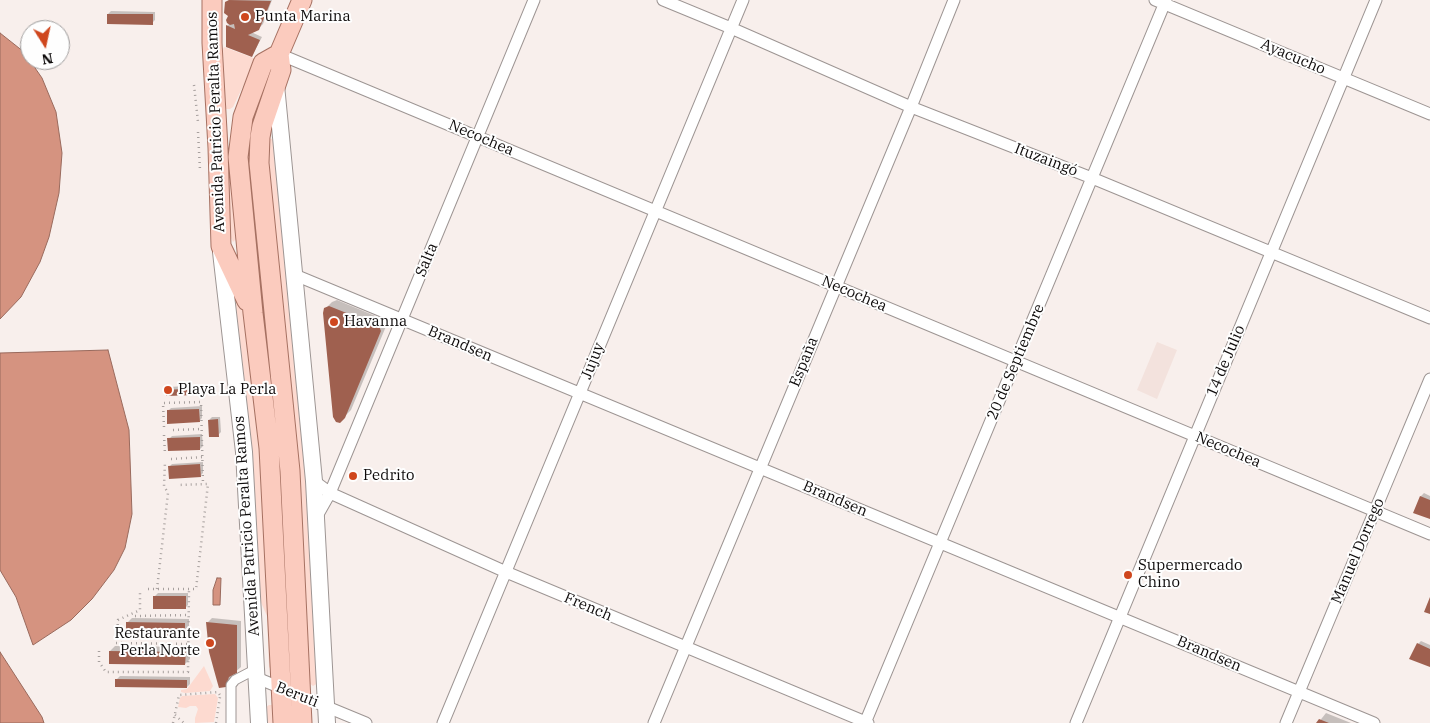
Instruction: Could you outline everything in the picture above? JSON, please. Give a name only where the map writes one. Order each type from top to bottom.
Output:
[{"type":"main road","name":"Avenida Patricio Peralta Ramos","points":[[212,0],[221,246],[244,452],[259,723]]},
{"type":"main road","points":[[302,0],[279,54],[281,70],[262,126],[258,151],[291,480],[302,723]]},
{"type":"main road","name":"Avenida Patricio Peralta Ramos","points":[[279,54],[263,63],[240,131],[238,157],[240,199],[269,456],[283,723]]},
{"type":"main road","points":[[276,83],[314,481],[326,723]]},
{"type":"main road","points":[[218,148],[249,100]]},
{"type":"main road","points":[[221,246],[253,313]]},
{"type":"street","name":"Salta","points":[[316,518],[330,493],[534,0]]},
{"type":"street","name":"Ituzaingó","points":[[663,0],[911,107],[1092,178],[1430,318]]},
{"type":"street","name":"Jujuy","points":[[443,723],[743,0]]},
{"type":"street","name":"España","points":[[654,723],[954,0]]},
{"type":"street","name":"14 de Julio","points":[[1076,723],[1376,0]]},
{"type":"street","name":"Ayacucho","points":[[1162,1],[1430,114]]},
{"type":"street","name":"20 de Septiembre","points":[[866,723],[1092,178],[1162,1]]},
{"type":"street","name":"Necochea","points":[[279,54],[1430,534]]},
{"type":"street","name":"Brandsen","points":[[295,275],[1374,723]]},
{"type":"street","name":"Manuel Dorrego","points":[[1286,723],[1430,379]]},
{"type":"street","name":"French","points":[[314,481],[330,493],[506,572],[866,723]]},
{"type":"street","name":"Beruti","points":[[257,674],[282,688],[366,723]]},
{"type":"street","points":[[231,723],[231,684],[234,680],[257,674]]},
{"type":"path","points":[[194,85],[198,122]]},
{"type":"path","points":[[198,132],[200,170]]},
{"type":"path","points":[[164,427],[163,403],[201,402],[203,484]]},
{"type":"path","points":[[173,430],[202,429]]},
{"type":"path","points":[[164,435],[164,454]]},
{"type":"path","points":[[171,459],[203,457]]},
{"type":"path","points":[[157,589],[168,493],[164,486],[165,462]]},
{"type":"path","points":[[148,589],[196,589],[208,484],[176,485]]},
{"type":"path","points":[[99,651],[99,662],[106,672],[188,672],[189,589]]},
{"type":"path","points":[[117,635],[118,620],[140,610],[140,590]]},
{"type":"path","points":[[135,616],[188,616]]},
{"type":"path","points":[[116,644],[188,644]]},
{"type":"path","points":[[173,723],[179,695],[218,692],[220,696],[223,695],[224,705]]},
{"type":"path","points":[[216,723],[220,696]]},
{"type":"path","points":[[174,714],[184,723]]},
{"type":"shaded area","points":[[0,33],[20,49],[20,70],[36,70],[42,78],[56,112],[62,153],[59,193],[49,237],[40,262],[21,297],[0,319]]},
{"type":"shaded area","points":[[224,47],[256,59],[233,107],[230,109],[226,109],[224,105]]},
{"type":"shaded area","points":[[267,138],[273,139],[309,486],[318,683],[313,686],[308,682],[266,163]]},
{"type":"shaded area","points":[[251,148],[281,447],[290,677],[248,202],[247,149]]},
{"type":"shaded area","points":[[229,155],[237,238],[233,242],[228,231],[226,194]]},
{"type":"shaded area","points":[[233,297],[238,297],[246,314],[262,451],[271,669],[269,667],[267,616],[259,598]]},
{"type":"shaded area","points":[[1157,342],[1177,350],[1157,399],[1137,390]]},
{"type":"shaded area","points":[[108,350],[129,430],[132,514],[125,548],[114,570],[92,599],[71,620],[33,645],[16,597],[0,570],[0,353]]},
{"type":"shaded area","points":[[217,578],[221,578],[220,605],[213,605],[213,590]]},
{"type":"shaded area","points":[[0,652],[42,717],[44,723],[0,723]]},
{"type":"shaded area","points":[[204,666],[213,686],[210,691],[181,692],[181,690],[187,689]]},
{"type":"shaded area","points":[[215,694],[218,698],[214,722],[195,723],[198,709],[196,706],[178,707],[182,696]]},
{"type":"shaded area","points":[[273,705],[276,723],[266,723],[266,707]]},
{"type":"building","points":[[229,0],[271,1],[259,30],[248,35],[260,40],[252,57],[226,47],[226,25],[235,29],[234,24],[230,25],[227,23],[228,16],[224,13],[225,2]]},
{"type":"building","points":[[107,14],[153,14],[153,25],[107,24]]},
{"type":"building","points":[[329,306],[379,326],[381,331],[345,418],[340,423],[336,422],[333,417],[323,313],[324,308]]},
{"type":"building","points":[[198,388],[198,395],[166,396],[166,390]]},
{"type":"building","points":[[199,409],[200,422],[167,424],[167,410]]},
{"type":"building","points":[[218,419],[219,437],[209,437],[208,420]]},
{"type":"building","points":[[200,437],[200,450],[168,451],[167,438]]},
{"type":"building","points":[[200,464],[201,477],[169,479],[168,466]]},
{"type":"building","points":[[1420,496],[1430,500],[1430,519],[1413,513]]},
{"type":"building","points":[[153,596],[186,596],[186,609],[153,609]]},
{"type":"building","points":[[1430,597],[1430,614],[1424,612]]},
{"type":"building","points":[[126,622],[185,623],[185,636],[126,635]]},
{"type":"building","points":[[206,622],[237,625],[237,673],[229,677],[226,687],[219,688],[209,652]]},
{"type":"building","points":[[1417,643],[1430,649],[1430,667],[1409,659]]},
{"type":"building","points":[[109,651],[186,652],[185,665],[109,664]]},
{"type":"building","points":[[115,679],[187,680],[187,688],[115,687]]},
{"type":"building","points":[[1319,719],[1329,723],[1316,723]]},
{"type":"place","name":"Punta Marina","points":[[245,17]]},
{"type":"place","name":"Havanna","points":[[334,322]]},
{"type":"place","name":"Playa La Perla","points":[[168,390]]},
{"type":"place","name":"Pedrito","points":[[353,476]]},
{"type":"place","name":"Supermercado Chino","points":[[1128,575]]},
{"type":"place","name":"Restaurante Perla Norte","points":[[210,643]]}]
